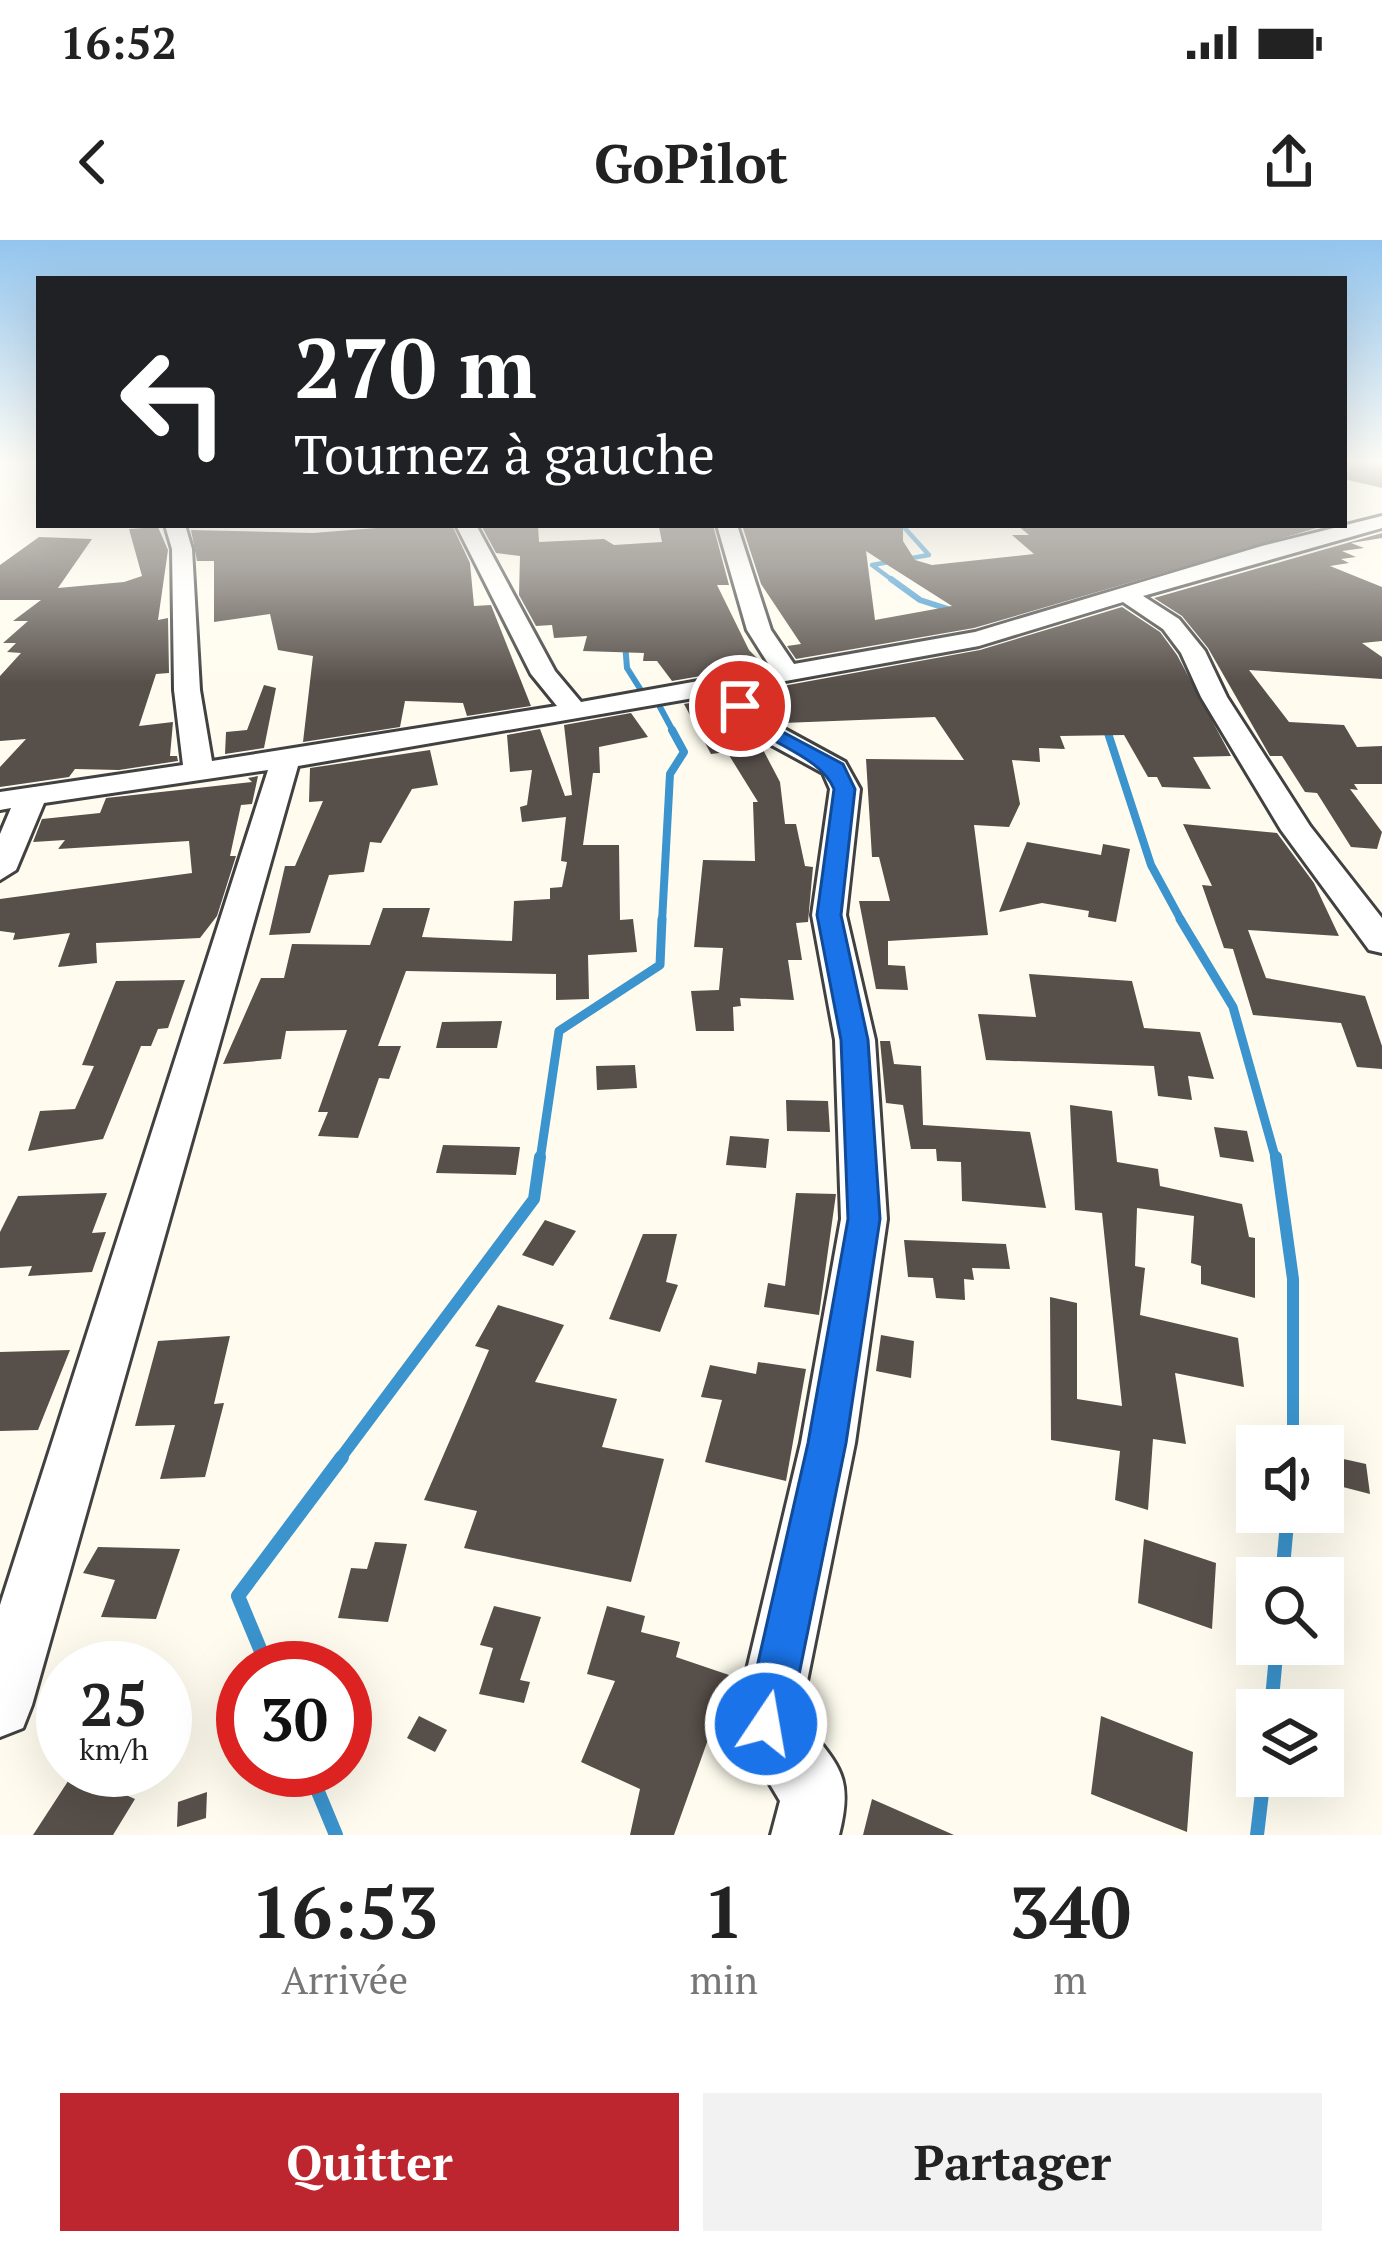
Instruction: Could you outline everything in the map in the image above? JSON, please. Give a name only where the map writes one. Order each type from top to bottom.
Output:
[{"type":"street","points":[[178,534],[187,690],[200,772]]},
{"type":"street","points":[[471,534],[544,674],[576,713]]},
{"type":"street","points":[[730,534],[760,630],[788,675]]},
{"type":"street","points":[[0,870],[16,799],[576,713],[979,639],[1334,534]]},
{"type":"street","points":[[1130,597],[1171,624],[1192,651],[1214,697],[1297,830],[1382,942]]},
{"type":"street","points":[[725,686],[756,725],[836,768],[844,789],[829,915],[855,1040],[864,1219],[827,1443],[766,1724],[816,1793],[805,1835]]},
{"type":"street","points":[[0,1705],[285,761]]},
{"type":"building","points":[[131,534],[161,534],[168,550],[158,620],[168,618],[169,673],[156,674],[139,726],[173,722],[170,756],[177,756],[178,761],[119,770],[75,769],[69,777],[0,787],[0,767],[26,739],[0,741],[0,676],[21,653],[7,652],[16,643],[3,643],[28,621],[13,621],[41,600],[0,600],[0,565],[39,537],[92,539],[58,588],[142,576]]},
{"type":"building","points":[[192,534],[456,534],[470,563],[474,606],[491,605],[531,706],[467,716],[463,703],[405,701],[400,727],[303,742],[313,656],[278,650],[270,614],[214,622],[214,561],[197,561]]},
{"type":"building","points":[[486,534],[539,534],[539,542],[604,539],[614,545],[662,542],[660,534],[716,534],[729,585],[717,585],[749,650],[764,665],[672,681],[657,661],[643,661],[644,653],[583,651],[587,636],[554,638],[552,625],[536,626],[519,595],[520,556],[496,553]]},
{"type":"building","points":[[745,534],[903,534],[915,560],[932,565],[1034,554],[1012,535],[1295,534],[974,628],[796,659],[787,646],[801,644],[761,584]],"holes":[[[866,551],[952,606],[875,620]]]},
{"type":"building","points":[[1377,534],[1382,534],[1351,543],[1364,548],[1342,551],[1356,557],[1330,566],[1382,587],[1382,641],[1362,643],[1382,657],[1382,679],[1249,670],[1289,722],[1344,725],[1357,747],[1382,746],[1382,784],[1354,784],[1358,790],[1350,789],[1382,832],[1377,849],[1351,847],[1317,793],[1305,792],[1282,756],[1270,756],[1208,648],[1182,616],[1154,598]]},
{"type":"building","points":[[1122,607],[1160,632],[1177,655],[1231,756],[1193,757],[1211,789],[1162,787],[1157,777],[1148,777],[1124,735],[1060,736],[1065,749],[1039,748],[1040,762],[1012,760],[1020,804],[1009,827],[974,825],[988,935],[888,941],[888,965],[905,966],[908,990],[876,989],[859,901],[890,901],[879,857],[872,857],[866,759],[964,760],[935,717],[783,723],[749,692],[980,650]]},
{"type":"building","points":[[264,685],[276,688],[264,748],[225,754],[226,732],[247,730]]},
{"type":"building","points":[[715,699],[742,734],[760,744],[780,782],[785,824],[796,824],[805,866],[813,867],[808,922],[796,923],[802,960],[788,960],[794,1000],[740,998],[741,1006],[733,1007],[734,1031],[696,1031],[691,991],[719,990],[723,948],[694,947],[703,860],[755,861],[753,802],[758,802],[727,752],[711,754],[684,704]]},
{"type":"building","points":[[631,713],[648,737],[599,747],[600,773],[593,773],[583,845],[619,845],[620,920],[633,919],[637,952],[588,955],[589,999],[556,1000],[556,974],[406,971],[378,1046],[401,1046],[389,1079],[379,1078],[358,1138],[318,1136],[328,1112],[318,1112],[347,1030],[286,1031],[281,1059],[223,1064],[261,978],[284,978],[292,944],[370,945],[383,908],[430,908],[422,937],[512,941],[514,901],[550,899],[550,888],[562,887],[566,817],[522,822],[520,807],[527,805],[532,770],[510,772],[507,735],[540,729],[565,796],[572,795],[564,725]]},
{"type":"building","points":[[430,750],[438,785],[412,789],[381,843],[370,842],[364,872],[329,875],[310,933],[269,935],[285,866],[295,866],[323,801],[309,802],[310,768]]},
{"type":"building","points":[[258,776],[252,804],[241,805],[230,856],[236,856],[217,916],[200,938],[96,943],[97,963],[58,967],[70,933],[13,940],[15,933],[0,931],[0,899],[192,873],[189,841],[58,849],[65,840],[33,842],[42,819],[100,813],[106,798],[252,782],[248,778]]},
{"type":"building","points":[[1183,824],[1277,833],[1314,883],[1339,936],[1248,930],[1266,978],[1365,996],[1382,1046],[1382,1069],[1357,1067],[1341,1023],[1253,1015],[1233,949],[1224,948],[1202,885],[1212,886]]},
{"type":"building","points":[[1027,842],[1101,855],[1103,844],[1130,849],[1116,922],[1088,917],[1089,911],[1042,903],[999,912]]},
{"type":"building","points":[[1029,974],[1132,981],[1144,1028],[1200,1032],[1214,1079],[1188,1076],[1192,1100],[1158,1096],[1154,1066],[986,1060],[978,1014],[1036,1017]]},
{"type":"building","points":[[185,980],[168,1028],[158,1029],[151,1046],[141,1046],[103,1139],[28,1151],[40,1111],[75,1109],[94,1066],[82,1065],[116,981]]},
{"type":"building","points":[[502,1021],[497,1048],[436,1048],[442,1022]]},
{"type":"building","points":[[880,1041],[890,1041],[894,1064],[921,1066],[923,1125],[1030,1132],[1046,1208],[962,1201],[961,1162],[937,1161],[936,1149],[911,1149],[903,1105],[886,1103]]},
{"type":"building","points":[[635,1065],[637,1088],[597,1090],[596,1066]]},
{"type":"building","points":[[786,1100],[828,1101],[830,1132],[787,1131]]},
{"type":"building","points":[[1070,1105],[1112,1111],[1117,1162],[1158,1169],[1160,1186],[1242,1204],[1249,1237],[1255,1238],[1255,1298],[1201,1284],[1201,1266],[1191,1263],[1194,1216],[1137,1208],[1135,1266],[1145,1268],[1140,1315],[1238,1338],[1244,1387],[1175,1373],[1186,1444],[1153,1439],[1148,1510],[1115,1500],[1120,1451],[1051,1440],[1050,1297],[1077,1303],[1077,1399],[1122,1406],[1102,1213],[1075,1210]]},
{"type":"building","points":[[1214,1127],[1247,1131],[1254,1162],[1220,1157]]},
{"type":"building","points":[[730,1136],[769,1139],[766,1168],[726,1165]]},
{"type":"building","points":[[443,1145],[520,1147],[516,1175],[436,1173]]},
{"type":"building","points":[[107,1193],[92,1233],[106,1232],[92,1272],[28,1276],[32,1266],[0,1268],[0,1232],[18,1196]]},
{"type":"building","points":[[796,1193],[836,1194],[819,1315],[764,1307],[768,1283],[785,1286]]},
{"type":"building","points":[[545,1220],[576,1231],[553,1266],[522,1255]]},
{"type":"building","points":[[643,1234],[677,1234],[666,1282],[678,1285],[660,1332],[609,1319]]},
{"type":"building","points":[[904,1240],[1006,1244],[1010,1269],[972,1268],[974,1280],[964,1279],[965,1300],[936,1298],[933,1278],[908,1277]]},
{"type":"building","points":[[498,1305],[564,1325],[535,1382],[617,1399],[602,1447],[664,1459],[631,1582],[464,1548],[477,1511],[424,1500],[489,1350],[475,1346]]},
{"type":"building","points":[[881,1335],[914,1341],[911,1378],[876,1371]]},
{"type":"building","points":[[230,1336],[214,1404],[224,1403],[205,1477],[160,1479],[175,1425],[135,1426],[158,1341]]},
{"type":"building","points":[[70,1350],[38,1430],[0,1431],[0,1352]]},
{"type":"building","points":[[758,1362],[806,1369],[786,1481],[705,1462],[722,1400],[701,1397],[710,1365],[756,1374]]},
{"type":"building","points":[[1344,1459],[1366,1464],[1370,1494],[1344,1487]]},
{"type":"building","points":[[1144,1539],[1216,1563],[1212,1629],[1138,1603]]},
{"type":"building","points":[[375,1542],[407,1544],[388,1622],[338,1618],[351,1568],[367,1569]]},
{"type":"building","points":[[98,1547],[180,1549],[156,1619],[101,1617],[115,1580],[83,1573]]},
{"type":"building","points":[[494,1606],[541,1617],[520,1680],[530,1682],[524,1703],[479,1694],[493,1648],[480,1645]]},
{"type":"building","points":[[607,1606],[645,1616],[641,1632],[680,1642],[676,1657],[729,1675],[719,1721],[715,1720],[674,1835],[630,1835],[640,1789],[581,1762],[615,1681],[587,1674]]},
{"type":"building","points":[[419,1716],[447,1730],[435,1752],[407,1738]]},
{"type":"building","points":[[1101,1716],[1193,1752],[1187,1832],[1091,1794]]},
{"type":"building","points":[[207,1792],[206,1818],[177,1827],[178,1802]]},
{"type":"building","points":[[58,1797],[135,1799],[113,1835],[33,1835]]},
{"type":"building","points":[[872,1799],[954,1835],[863,1835]]},
{"type":"waterway","points":[[895,582],[872,565],[929,555],[910,534]]},
{"type":"waterway","points":[[891,579],[920,600],[951,610]]},
{"type":"waterway","points":[[625,643],[627,668],[644,695]]},
{"type":"waterway","points":[[660,707],[674,733]]},
{"type":"waterway","points":[[1106,727],[1109,733]]},
{"type":"waterway","points":[[662,922],[670,774],[684,752],[672,730]]},
{"type":"waterway","points":[[1107,730],[1151,865],[1182,922]]},
{"type":"waterway","points":[[540,1160],[559,1031],[660,965],[662,919]]},
{"type":"waterway","points":[[1180,919],[1233,1007],[1276,1160]]},
{"type":"waterway","points":[[339,1460],[534,1199],[540,1157]]},
{"type":"waterway","points":[[1276,1157],[1293,1279],[1293,1425]]},
{"type":"waterway","points":[[257,1641],[238,1596],[342,1457]]},
{"type":"waterway","points":[[1284,1557],[1286,1533]]},
{"type":"waterway","points":[[1273,1689],[1275,1665]]},
{"type":"waterway","points":[[320,1797],[336,1835]]},
{"type":"waterway","points":[[1257,1835],[1262,1797]]},
{"type":"route","points":[[740,706],[756,725],[836,768],[844,789],[829,915],[855,1040],[864,1219],[827,1443],[766,1724]]}]
